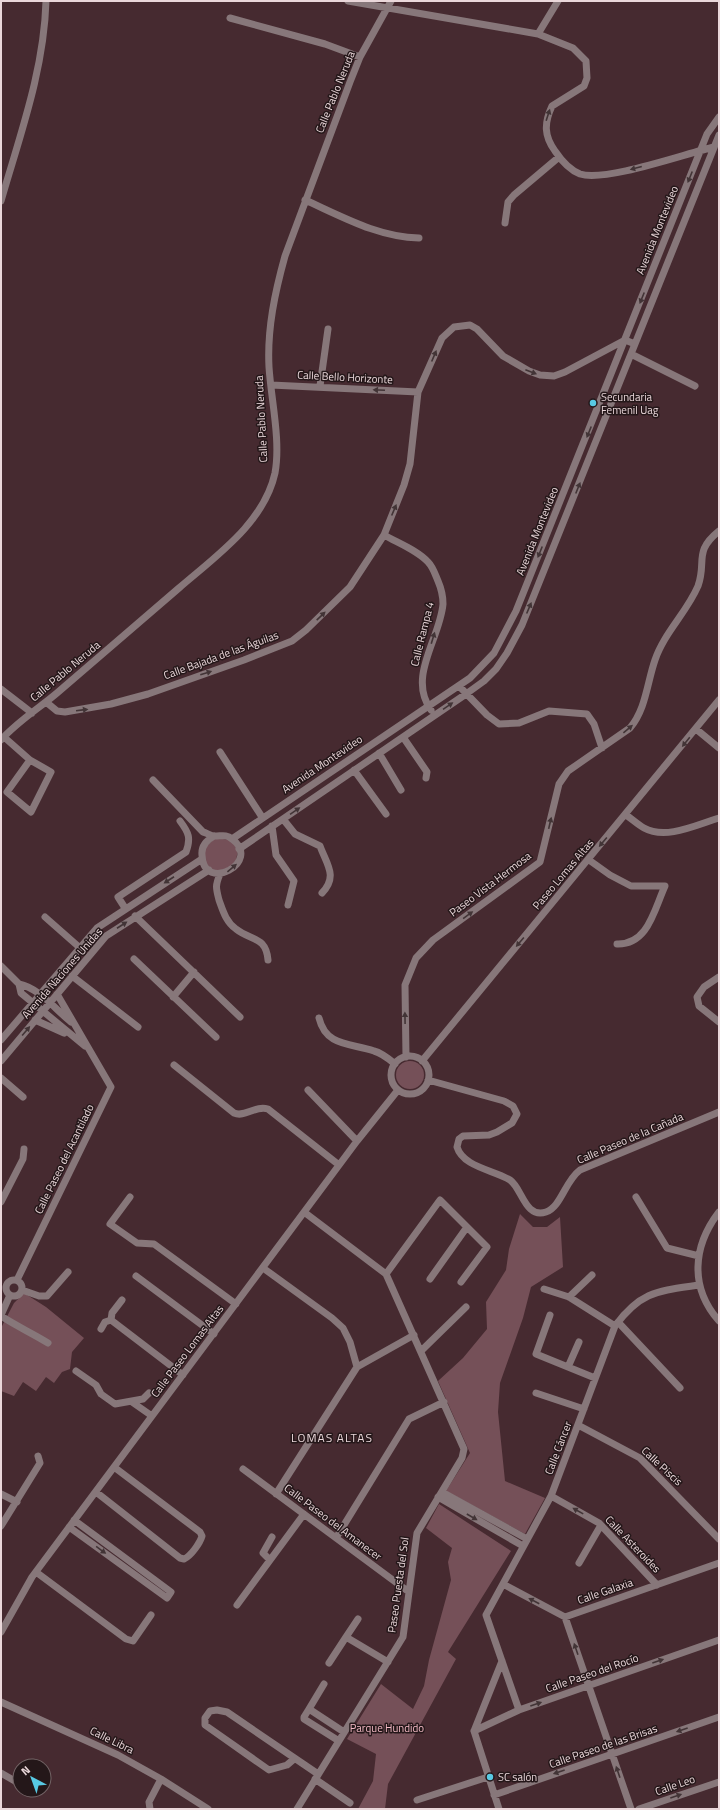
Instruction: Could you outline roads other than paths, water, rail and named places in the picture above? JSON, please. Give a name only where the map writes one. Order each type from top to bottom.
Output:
[{"type":"street","points":[[1,201],[28,110],[39,64],[45,31],[46,1]]},
{"type":"street","points":[[348,1],[538,34],[573,48],[582,55],[588,69],[587,78],[584,86],[576,92],[557,101],[552,106],[545,126],[547,138],[559,157],[578,173],[590,176],[613,174],[714,147]]},
{"type":"street","name":"Calle Pablo Neruda","points":[[3,739],[220,552],[254,517],[270,489],[275,471],[276,446],[269,343],[272,310],[285,256],[360,57],[391,1]]},
{"type":"street","points":[[538,34],[558,1]]},
{"type":"street","points":[[230,18],[325,44],[360,57]]},
{"type":"street","name":"Avenida Montevideo","points":[[232,839],[262,817],[459,686],[477,672],[489,660],[512,620],[553,521],[700,151],[710,130],[719,117]]},
{"type":"street","name":"Avenida Montevideo","points":[[239,849],[466,694],[484,681],[501,662],[522,625],[563,526],[719,135]]},
{"type":"street","points":[[505,223],[508,202],[514,194],[559,157]]},
{"type":"street","points":[[306,200],[383,234],[399,237],[419,238]]},
{"type":"street","points":[[665,240],[676,243]]},
{"type":"street","name":"Calle Bajada de las Águilas","points":[[46,702],[57,711],[65,712],[111,704],[244,660],[292,641],[306,630],[350,588],[384,535],[404,486],[410,464],[418,392],[442,338],[454,327],[470,325],[477,329],[510,361],[540,375],[554,376],[565,372],[625,340]]},
{"type":"street","points":[[320,386],[328,329]]},
{"type":"street","points":[[625,340],[635,344]]},
{"type":"street","points":[[631,354],[695,386]]},
{"type":"street","name":"Calle Bello Horizonte","points":[[271,385],[320,386],[418,392]]},
{"type":"street","points":[[553,521],[563,526]]},
{"type":"street","name":"Paseo Vista Hermosa","points":[[406,1057],[405,985],[416,958],[433,940],[537,865],[541,860],[559,784],[562,778],[568,771],[630,728],[636,721],[641,711],[657,654],[698,586],[705,545],[719,531]]},
{"type":"street","name":"Calle Rampa 4","points":[[384,535],[420,555],[428,562],[433,569],[441,589],[443,599],[441,612],[423,674],[424,694],[428,706],[434,715]]},
{"type":"street","points":[[512,620],[522,625]]},
{"type":"street","points":[[459,686],[487,716],[499,724],[520,723],[549,711],[587,714],[594,724],[602,748]]},
{"type":"street","points":[[1,690],[32,713]]},
{"type":"street","name":"Paseo Lomas Altas","points":[[422,1060],[589,860],[719,700]]},
{"type":"street","points":[[696,729],[719,748]]},
{"type":"street","points":[[403,737],[427,772],[426,778]]},
{"type":"street","points":[[3,739],[30,760],[51,772],[32,812],[7,792],[30,760]]},
{"type":"street","points":[[220,752],[262,817]]},
{"type":"street","points":[[379,753],[401,790]]},
{"type":"street","points":[[354,770],[386,814]]},
{"type":"street","points":[[153,780],[204,832],[214,836],[224,835],[232,839],[239,849],[239,861],[236,866],[226,873],[220,874],[209,870],[202,859],[205,843],[214,836]]},
{"type":"street","points":[[626,815],[644,828],[654,832],[667,833],[719,818]]},
{"type":"street","points":[[283,819],[295,834],[320,846],[332,876],[330,885],[322,893]]},
{"type":"street","points":[[125,908],[118,897],[186,852],[190,842],[189,833],[180,821]]},
{"type":"street","points":[[272,826],[276,855],[294,881],[288,905]]},
{"type":"street","points":[[190,842],[205,843]]},
{"type":"street","name":"Avenida Naciones Unidas","points":[[1,1040],[96,928],[202,859]]},
{"type":"street","points":[[589,860],[631,886],[665,886],[643,934],[631,943],[617,944]]},
{"type":"street","name":"Avenida Naciones Unidas","points":[[1,1061],[106,936],[209,870]]},
{"type":"street","points":[[220,874],[215,885],[223,913],[228,922],[236,929],[264,944],[267,949],[268,960]]},
{"type":"street","points":[[135,916],[240,1016]]},
{"type":"street","points":[[45,917],[79,947]]},
{"type":"street","points":[[134,959],[216,1037]]},
{"type":"street","points":[[1,966],[19,984]]},
{"type":"street","points":[[173,997],[194,972]]},
{"type":"street","points":[[72,976],[138,1027]]},
{"type":"street","points":[[719,977],[699,991],[697,1002],[699,1006],[719,1022]]},
{"type":"street","name":"Calle Paseo del Acantilado","points":[[75,1026],[39,995],[26,986],[19,984],[21,993],[88,1049]]},
{"type":"street","name":"Calle Paseo del Acantilado","points":[[17,1280],[111,1087],[57,994]]},
{"type":"street","points":[[319,1018],[325,1033],[334,1039],[346,1044],[379,1053],[395,1064]]},
{"type":"street","name":"Calle Paseo del Acantilado","points":[[35,1020],[71,1035]]},
{"type":"street","points":[[406,1057],[422,1060],[428,1069],[428,1080],[426,1086],[416,1093],[404,1093],[398,1090],[392,1080],[392,1069],[395,1064],[406,1057]]},
{"type":"street","points":[[174,1065],[238,1115],[262,1107],[268,1109],[339,1165]]},
{"type":"street","points":[[1,1078],[23,1097]]},
{"type":"street","name":"Calle Paseo de la Cañada","points":[[428,1080],[504,1101],[513,1106],[517,1114],[512,1123],[489,1135],[463,1136],[459,1139],[457,1147],[464,1158],[510,1181],[528,1206],[533,1211],[542,1213],[554,1206],[570,1179],[580,1170],[719,1112]]},
{"type":"street","points":[[308,1090],[357,1142]]},
{"type":"street","name":"Calle Paseo Lomas Altas","points":[[1,1632],[36,1572],[74,1520],[339,1165],[398,1090]]},
{"type":"street","points":[[1,1202],[22,1159],[24,1149]]},
{"type":"street","points":[[636,1196],[667,1248],[699,1256]]},
{"type":"street","points":[[130,1197],[110,1224],[137,1244],[154,1244],[236,1304]]},
{"type":"street","points":[[386,1274],[440,1200],[486,1246],[461,1282]]},
{"type":"street","name":"Paseo Puesta del Sol","points":[[297,1809],[403,1637],[417,1533],[462,1458],[464,1449],[386,1274],[304,1212]]},
{"type":"street","points":[[719,1212],[711,1223],[702,1241],[699,1256],[699,1285],[705,1300],[719,1321]]},
{"type":"street","points":[[430,1279],[467,1227]]},
{"type":"street","points":[[263,1268],[332,1318],[343,1328],[350,1342],[357,1367]]},
{"type":"street","points":[[22,1290],[39,1296],[47,1296],[68,1272]]},
{"type":"street","points":[[569,1297],[592,1275]]},
{"type":"street","points":[[136,1276],[214,1334]]},
{"type":"street","points":[[10,1280],[17,1280],[22,1285],[22,1290],[18,1295],[10,1296],[6,1291],[7,1283],[10,1280]]},
{"type":"street","name":"Calle Cáncer","points":[[519,1710],[486,1615],[551,1496],[616,1324],[632,1306],[654,1292],[699,1285]]},
{"type":"street","points":[[544,1289],[569,1297],[616,1324],[680,1388]]},
{"type":"street","points":[[10,1296],[1,1315],[20,1328],[48,1342]]},
{"type":"street","points":[[111,1320],[112,1313],[122,1300]]},
{"type":"street","points":[[421,1351],[466,1307]]},
{"type":"street","points":[[550,1316],[536,1354],[595,1378]]},
{"type":"street","points":[[101,1329],[105,1322],[111,1320]]},
{"type":"street","points":[[111,1320],[183,1375]]},
{"type":"street","points":[[276,1494],[357,1367],[414,1335]]},
{"type":"street","points":[[568,1367],[579,1342]]},
{"type":"street","points":[[76,1371],[96,1385],[101,1394],[115,1404],[143,1399],[149,1393]]},
{"type":"street","points":[[536,1393],[584,1409]]},
{"type":"street","points":[[132,1402],[152,1416]]},
{"type":"street","points":[[336,1538],[409,1419],[444,1402]]},
{"type":"street","name":"Calle Piscis","points":[[578,1425],[640,1458],[719,1539]]},
{"type":"street","points":[[1,1526],[40,1462],[38,1456]]},
{"type":"street","points":[[96,1492],[180,1558],[188,1558],[201,1540],[202,1536],[200,1532],[114,1466]]},
{"type":"street","name":"Calle Paseo del Amanecer","points":[[243,1469],[409,1592]]},
{"type":"street","points":[[1,1494],[17,1502]]},
{"type":"street","points":[[440,1495],[525,1543]]},
{"type":"street","name":"Calle Asteroides","points":[[551,1496],[601,1525],[657,1585]]},
{"type":"street","points":[[238,1605],[304,1514]]},
{"type":"street","points":[[69,1527],[167,1598],[171,1592],[74,1520]]},
{"type":"street","points":[[579,1563],[601,1525]]},
{"type":"street","points":[[270,1560],[263,1553],[272,1537]]},
{"type":"street","name":"Calle Galaxia","points":[[564,1617],[719,1563]]},
{"type":"street","points":[[36,1572],[126,1639],[133,1641],[151,1615]]},
{"type":"street","points":[[502,1584],[564,1617],[631,1809]]},
{"type":"street","points":[[329,1663],[358,1619]]},
{"type":"street","points":[[346,1637],[388,1662]]},
{"type":"street","name":"Calle Paseo del Rocío","points":[[474,1731],[519,1710],[719,1640]]},
{"type":"street","points":[[498,1809],[474,1731],[502,1661]]},
{"type":"street","points":[[324,1684],[304,1719],[339,1740]]},
{"type":"street","name":"Calle Libra","points":[[1,1702],[118,1755],[161,1779],[208,1809]]},
{"type":"street","points":[[309,1709],[344,1732]]},
{"type":"street","points":[[294,1759],[287,1765],[269,1770],[205,1725],[204,1718],[210,1711],[217,1710],[227,1712],[294,1759],[350,1804]]},
{"type":"street","name":"Calle Paseo de las Brisas","points":[[494,1795],[719,1717]]},
{"type":"street","points":[[1,1773],[12,1779]]},
{"type":"street","points":[[417,1800],[488,1777]]},
{"type":"street","points":[[150,1809],[150,1802],[161,1779]]},
{"type":"street","name":"Calle Leo","points":[[639,1809],[719,1782]]},
{"type":"place","name":"Secundaria Femenil Uag","points":[[593,403]]},
{"type":"place","name":"SC salón","points":[[490,1777]]},
{"type":"district","name":"LOMAS ALTAS","points":[[332,1437]]},
{"type":"park label","name":"Parque Hundido","points":[[387,1728]]}]
